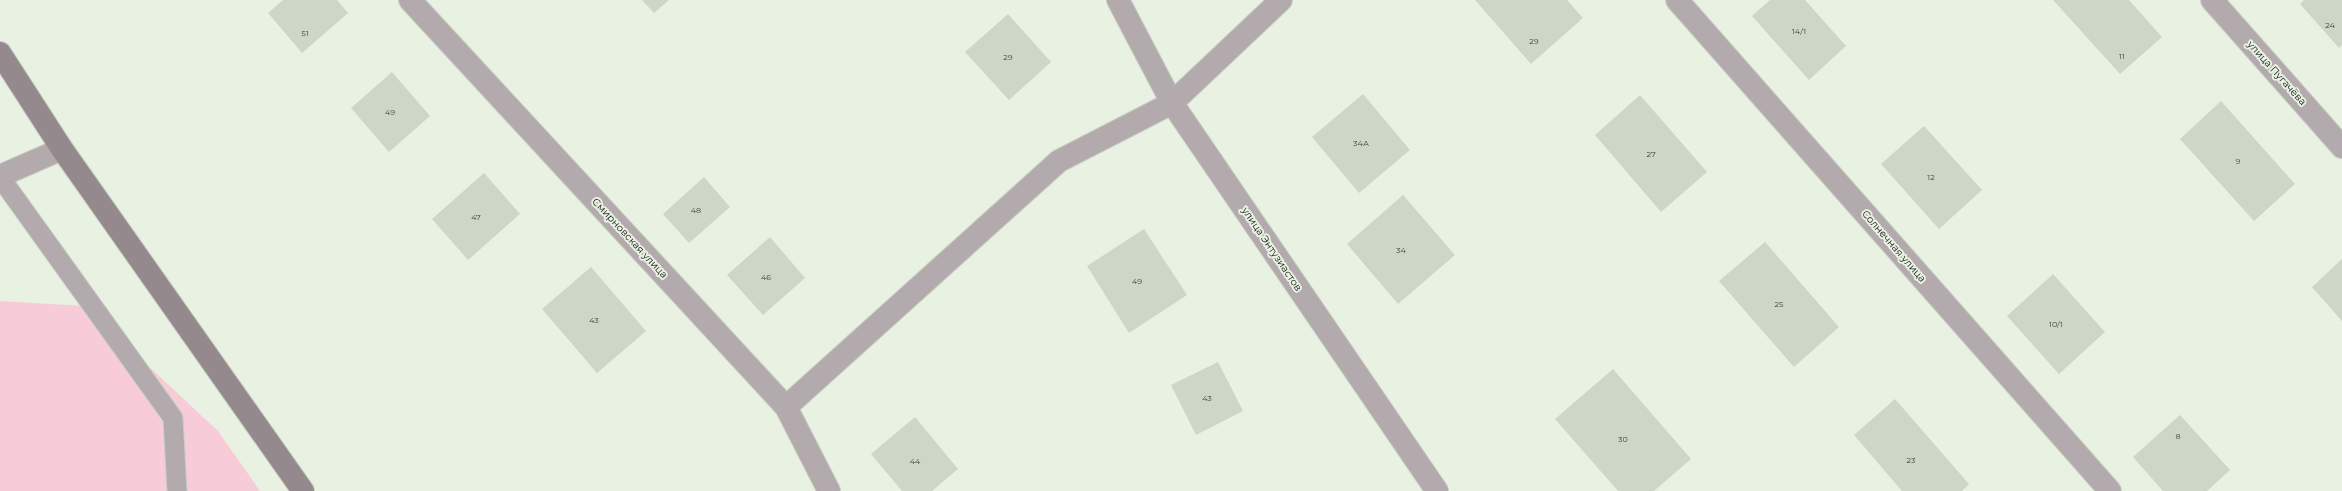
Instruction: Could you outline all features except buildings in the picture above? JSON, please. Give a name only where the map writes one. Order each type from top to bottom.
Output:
[{"type":"main road","points":[[0,53],[62,149],[303,491]]},
{"type":"street","name":"Смирновская улица","points":[[410,0],[786,407],[829,491]]},
{"type":"street","name":"улица Энтузиастов","points":[[1118,0],[1172,103],[1438,491]]},
{"type":"street","points":[[786,407],[1059,161],[1172,103],[1281,0]]},
{"type":"street","name":"Солнечная улица","points":[[1677,0],[2110,491]]},
{"type":"street","name":"улица Пугачёва","points":[[2212,0],[2342,147]]},
{"type":"street","points":[[0,176],[62,149]]},
{"type":"lane","points":[[0,176],[173,418],[177,491]]},
{"type":"shaded area","points":[[0,301],[84,306],[218,431],[260,491],[0,491]]}]
